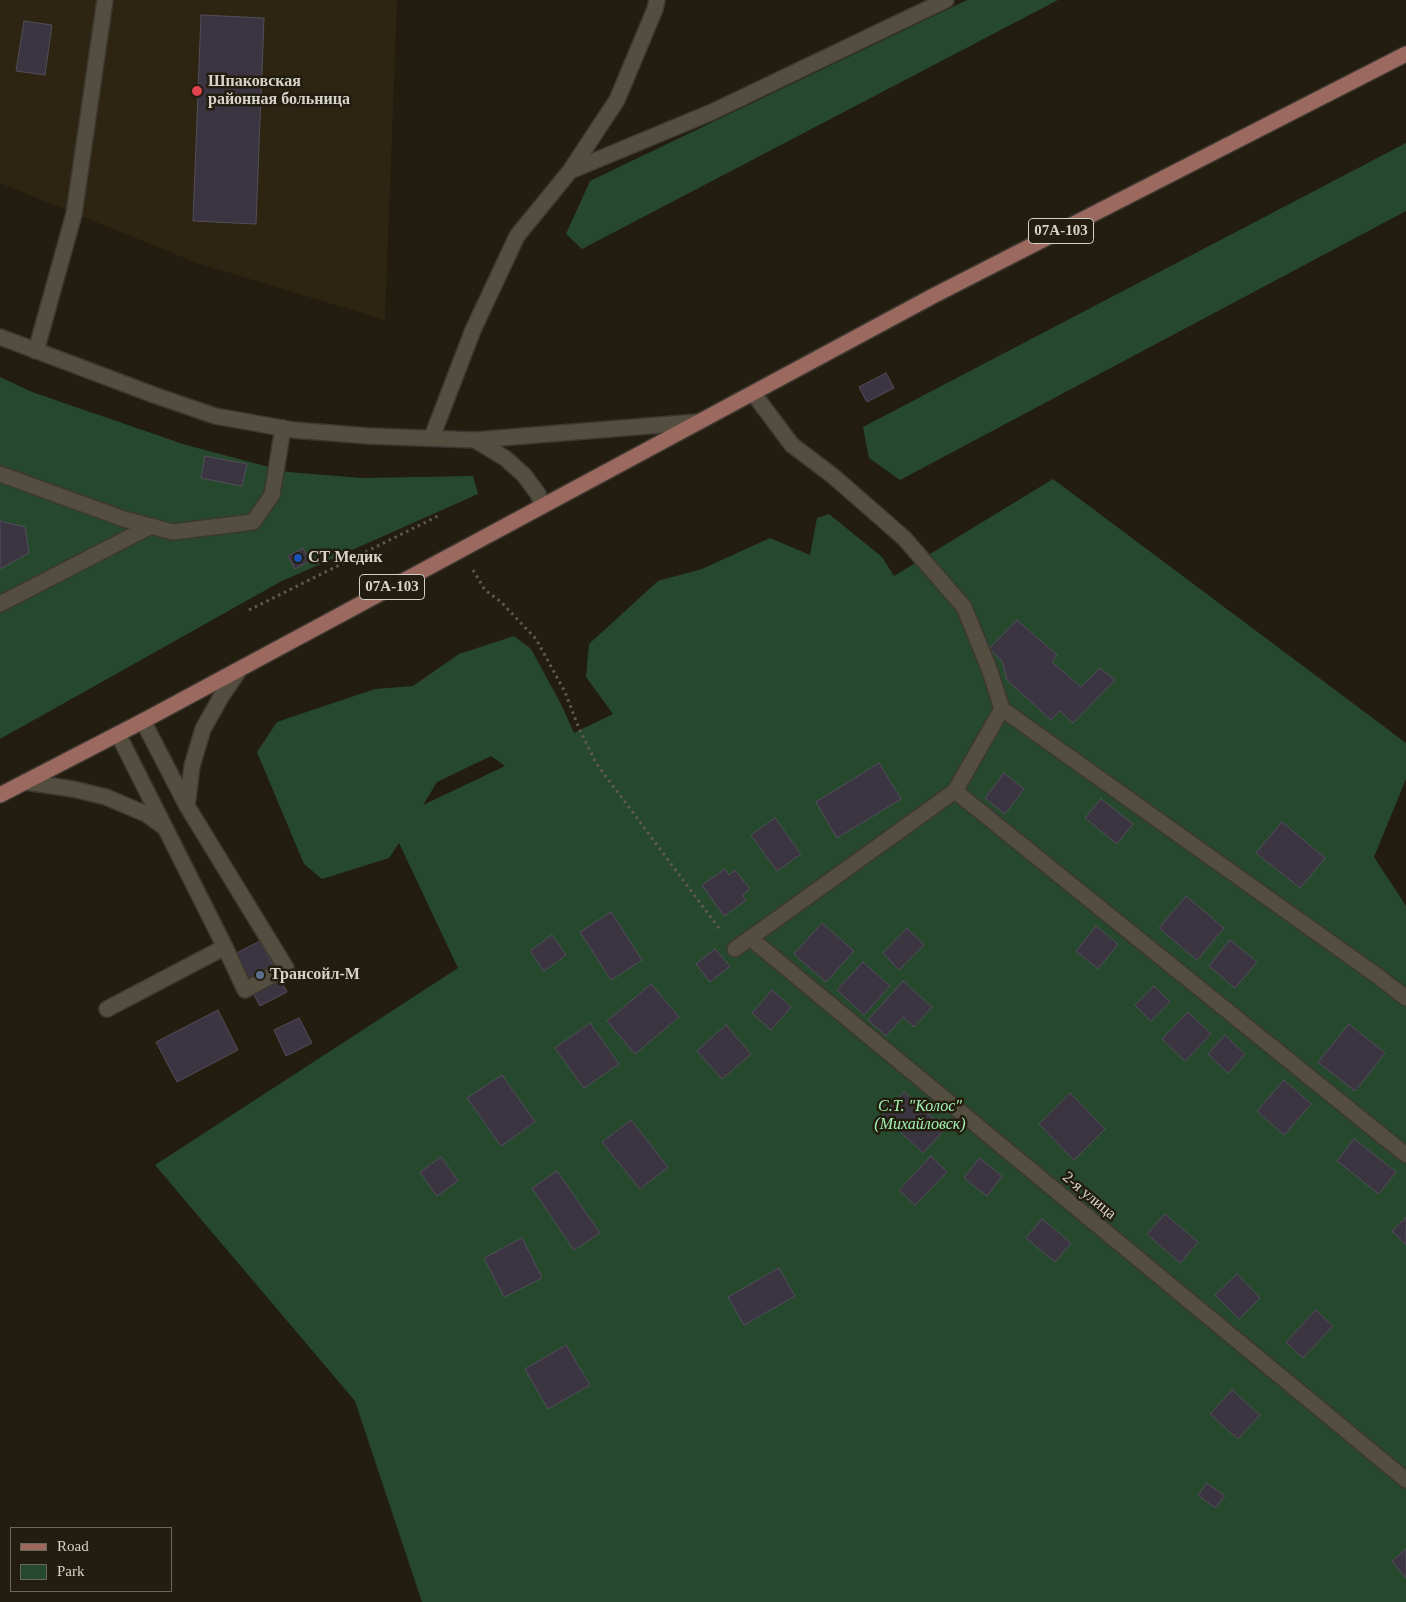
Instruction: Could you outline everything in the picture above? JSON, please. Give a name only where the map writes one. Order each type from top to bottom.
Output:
[{"type":"main road","name":"07А-103","points":[[0,795],[143,721],[933,296],[1406,54]]},
{"type":"street","points":[[36,351],[74,214],[105,0]]},
{"type":"street","points":[[432,438],[473,330],[518,236],[570,171],[617,100],[658,0]]},
{"type":"street","points":[[570,171],[712,112],[946,0]]},
{"type":"street","points":[[0,338],[215,416],[283,428],[369,436],[475,440],[698,422]]},
{"type":"street","points":[[753,393],[792,445],[833,476],[904,538],[964,607],[990,671],[1002,709],[1406,998]]},
{"type":"street","points":[[0,474],[116,516],[174,532],[253,522],[272,495],[283,428]]},
{"type":"street","points":[[475,440],[505,458],[524,475],[544,506]]},
{"type":"street","points":[[0,604],[151,526]]},
{"type":"street","points":[[188,806],[192,766],[203,730],[240,668]]},
{"type":"street","points":[[735,949],[955,791],[1002,709]]},
{"type":"street","points":[[118,734],[245,990],[286,968],[188,806],[143,721]]},
{"type":"street","points":[[25,782],[73,789],[106,797],[146,814],[166,828]]},
{"type":"street","points":[[955,791],[1406,1155]]},
{"type":"street","name":"2-я улица","points":[[750,938],[1406,1480]]},
{"type":"street","points":[[107,1009],[225,948]]},
{"type":"path","points":[[249,610],[440,515]]},
{"type":"path","points":[[473,570],[485,590],[501,602],[536,639],[565,692],[578,726],[596,763],[735,949]]},
{"type":"shaded area","name":"Шпаковская районная больница","points":[[0,0],[397,0],[385,320],[197,263],[0,183]]},
{"type":"green space","points":[[967,0],[1058,0],[582,249],[566,234],[590,181]]},
{"type":"green space","points":[[1406,143],[1406,211],[900,480],[869,458],[863,427]]},
{"type":"green space","points":[[0,377],[32,392],[186,445],[288,472],[362,478],[473,476],[478,494],[280,582],[0,739]]},
{"type":"green space","name":"С.Т. \"Колос\" (Михайловск)","points":[[1053,479],[1406,743],[1406,779],[1374,857],[1406,906],[1406,1602],[422,1602],[355,1401],[155,1165],[458,968],[399,843],[389,858],[322,879],[304,864],[257,752],[277,722],[375,689],[413,686],[459,654],[514,636],[531,649],[561,704],[574,733],[613,714],[586,677],[589,644],[658,581],[702,569],[770,538],[810,555],[817,518],[829,514],[882,557],[894,576]],"holes":[[[491,756],[505,766],[423,805],[437,782]]]},
{"type":"building","points":[[201,15],[264,18],[256,224],[193,221]]},
{"type":"building","points":[[24,21],[52,25],[45,75],[16,71]]},
{"type":"building","points":[[886,373],[894,388],[867,402],[859,387]]},
{"type":"building","points":[[205,456],[247,464],[242,486],[201,478]]},
{"type":"building","points":[[0,521],[25,527],[29,553],[0,569]]},
{"type":"building","points":[[303,548],[310,561],[295,569],[288,556]]},
{"type":"building","points":[[1017,620],[1057,655],[1052,662],[1081,687],[1100,668],[1115,680],[1073,723],[1060,711],[1051,720],[1007,680],[1002,661],[989,649]]},
{"type":"building","points":[[879,763],[901,799],[837,838],[816,802]]},
{"type":"building","points":[[1004,773],[1024,789],[1005,814],[985,798]]},
{"type":"building","points":[[1101,799],[1133,824],[1117,844],[1085,818]]},
{"type":"building","points":[[775,818],[801,854],[777,871],[751,835]]},
{"type":"building","points":[[1282,822],[1325,858],[1300,888],[1256,853]]},
{"type":"building","points":[[725,869],[729,875],[735,870],[750,889],[742,895],[746,900],[724,916],[702,885]]},
{"type":"building","points":[[1186,896],[1224,928],[1197,960],[1159,928]]},
{"type":"building","points":[[611,912],[642,960],[611,980],[580,932]]},
{"type":"building","points":[[822,923],[854,951],[826,982],[794,954]]},
{"type":"building","points":[[1096,926],[1118,944],[1098,969],[1076,951]]},
{"type":"building","points":[[907,928],[924,945],[899,970],[883,953]]},
{"type":"building","points":[[552,935],[566,955],[544,971],[530,951]]},
{"type":"building","points":[[1230,940],[1257,962],[1235,988],[1209,966]]},
{"type":"building","points":[[260,941],[287,992],[260,1006],[233,955]]},
{"type":"building","points":[[715,949],[730,966],[710,982],[696,964]]},
{"type":"building","points":[[863,962],[890,986],[864,1015],[837,990]]},
{"type":"building","points":[[903,981],[932,1007],[914,1027],[903,1017],[886,1036],[868,1020]]},
{"type":"building","points":[[651,984],[679,1017],[635,1054],[607,1021]]},
{"type":"building","points":[[1154,986],[1170,1002],[1151,1021],[1135,1005]]},
{"type":"building","points":[[772,990],[791,1007],[771,1030],[752,1013]]},
{"type":"building","points":[[218,1010],[238,1050],[177,1082],[156,1042]]},
{"type":"building","points":[[1188,1012],[1211,1034],[1185,1061],[1162,1039]]},
{"type":"building","points":[[299,1018],[312,1043],[286,1056],[274,1030]]},
{"type":"building","points":[[590,1023],[619,1064],[584,1088],[555,1048]]},
{"type":"building","points":[[1349,1024],[1385,1053],[1355,1091],[1318,1062]]},
{"type":"building","points":[[726,1025],[751,1054],[722,1079],[697,1051]]},
{"type":"building","points":[[1225,1035],[1245,1054],[1228,1073],[1208,1054]]},
{"type":"building","points":[[502,1075],[535,1122],[501,1146],[467,1098]]},
{"type":"building","points":[[1284,1080],[1311,1104],[1284,1135],[1257,1111]]},
{"type":"building","points":[[904,1092],[945,1129],[923,1153],[882,1115]]},
{"type":"building","points":[[1070,1093],[1105,1129],[1074,1160],[1039,1124]]},
{"type":"building","points":[[631,1120],[668,1167],[640,1189],[602,1142]]},
{"type":"building","points":[[1354,1139],[1396,1172],[1379,1194],[1337,1161]]},
{"type":"building","points":[[931,1156],[947,1172],[915,1205],[899,1190]]},
{"type":"building","points":[[441,1157],[458,1181],[437,1196],[420,1172]]},
{"type":"building","points":[[979,1158],[1002,1176],[987,1196],[964,1178]]},
{"type":"building","points":[[557,1171],[600,1233],[574,1250],[532,1188]]},
{"type":"building","points":[[1165,1214],[1198,1242],[1180,1263],[1147,1234]]},
{"type":"building","points":[[1406,1217],[1406,1245],[1392,1231]]},
{"type":"building","points":[[1042,1219],[1071,1243],[1055,1262],[1026,1238]]},
{"type":"building","points":[[522,1238],[542,1278],[504,1297],[484,1258]]},
{"type":"building","points":[[779,1268],[795,1296],[744,1325],[728,1297]]},
{"type":"building","points":[[1237,1274],[1260,1298],[1239,1319],[1215,1295]]},
{"type":"building","points":[[1316,1310],[1333,1326],[1303,1358],[1286,1342]]},
{"type":"building","points":[[566,1345],[590,1385],[548,1409],[525,1369]]},
{"type":"building","points":[[1232,1390],[1260,1415],[1238,1439],[1210,1414]]},
{"type":"building","points":[[1207,1483],[1225,1496],[1215,1508],[1198,1495]]},
{"type":"building","points":[[1406,1549],[1406,1578],[1392,1561]]},
{"type":"place","name":"Шпаковская районная больница","points":[[197,91]]},
{"type":"place","name":"СТ Медик","points":[[298,558]]},
{"type":"place","name":"Трансойл-М","points":[[260,975]]}]
